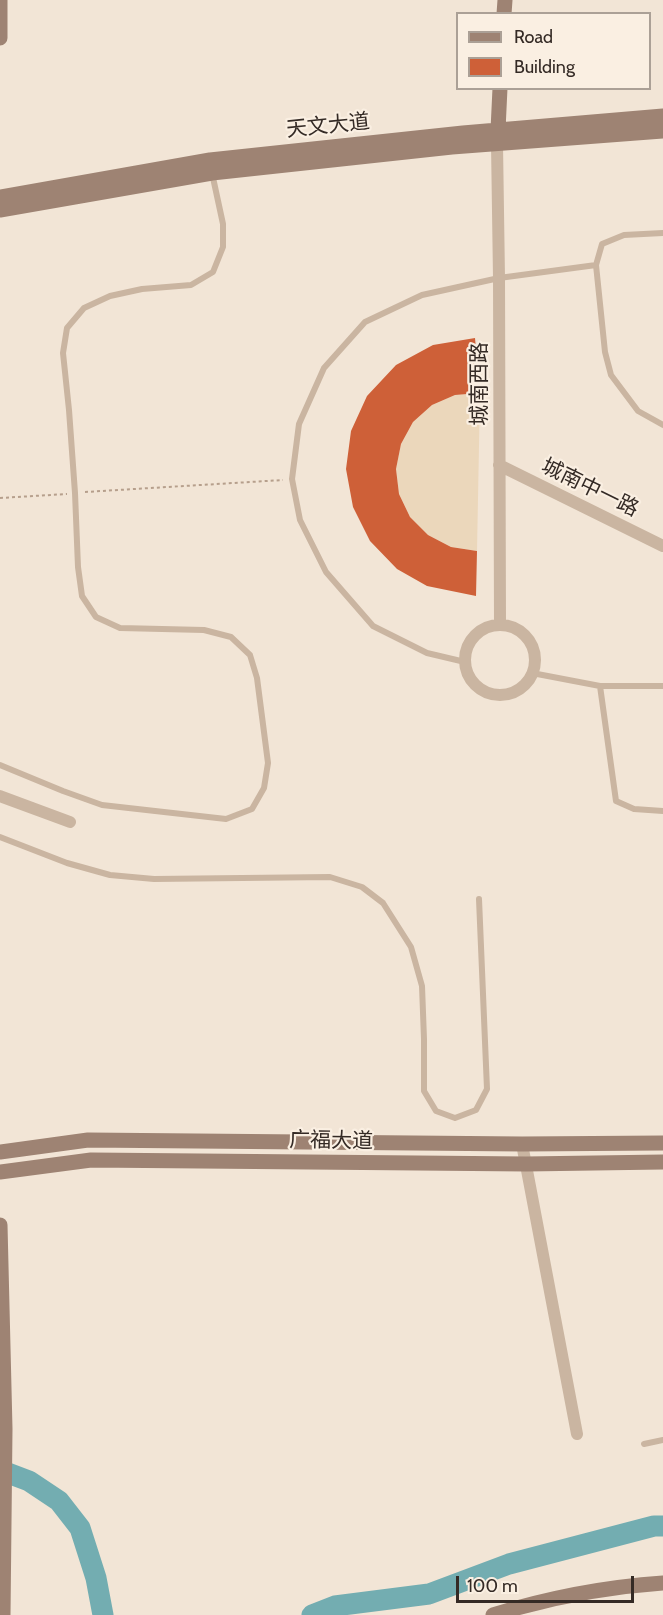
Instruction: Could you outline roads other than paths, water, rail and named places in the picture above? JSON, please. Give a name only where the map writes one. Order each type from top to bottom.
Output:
[{"type":"main road","points":[[0,0],[0,38]]},
{"type":"main road","points":[[498,137],[500,90]]},
{"type":"main road","name":"天文大道","points":[[0,210],[212,173],[452,147],[498,137],[663,116]]},
{"type":"main road","name":"天文大道","points":[[0,197],[210,160],[498,137],[663,130]]},
{"type":"main road","name":"广福大道","points":[[0,1152],[88,1140],[663,1143]]},
{"type":"main road","name":"广福大道","points":[[0,1172],[91,1160],[526,1164],[663,1162]]},
{"type":"main road","points":[[0,1225],[5,1429],[3,1615]]},
{"type":"main road","points":[[500,1613],[557,1597],[610,1588],[663,1583]]},
{"type":"street","name":"城南西路","points":[[498,137],[500,624]]},
{"type":"street","name":"城南中一路","points":[[499,465],[663,546]]},
{"type":"street","points":[[500,624],[511,626],[521,632],[529,640],[534,650],[535,662],[532,673],[518,690],[507,694],[484,691],[474,684],[465,662],[466,651],[471,640],[479,631],[500,624]]},
{"type":"street","points":[[0,796],[70,822]]},
{"type":"street","points":[[522,1144],[577,1434]]},
{"type":"lane","points":[[0,765],[102,805],[226,819],[252,809],[264,788],[268,763],[257,678],[250,655],[231,637],[204,630],[120,627],[96,617],[81,596],[78,567],[75,493],[63,353],[67,328],[84,308],[110,296],[142,289],[192,285],[213,272],[223,247],[223,224],[212,173]]},
{"type":"lane","points":[[663,232],[624,235],[602,244],[596,266],[605,352],[611,375],[638,411],[663,425]]},
{"type":"lane","points":[[465,662],[427,653],[373,626],[326,572],[300,520],[291,479],[298,424],[324,368],[365,322],[422,296],[499,278],[596,266]]},
{"type":"lane","points":[[532,673],[600,686],[663,686]]},
{"type":"lane","points":[[600,686],[616,801],[634,809],[663,812]]},
{"type":"lane","points":[[0,837],[67,863],[110,875],[154,879],[330,877],[362,887],[383,903],[411,947],[422,986],[424,1092],[436,1111],[455,1118],[476,1110],[487,1089],[479,899]]},
{"type":"lane","points":[[644,1444],[663,1440]]},
{"type":"waterway","points":[[0,1470],[29,1481],[59,1501],[80,1528],[96,1578],[103,1615]]},
{"type":"waterway","points":[[312,1615],[335,1606],[429,1594],[509,1564],[654,1526],[663,1526]]}]
